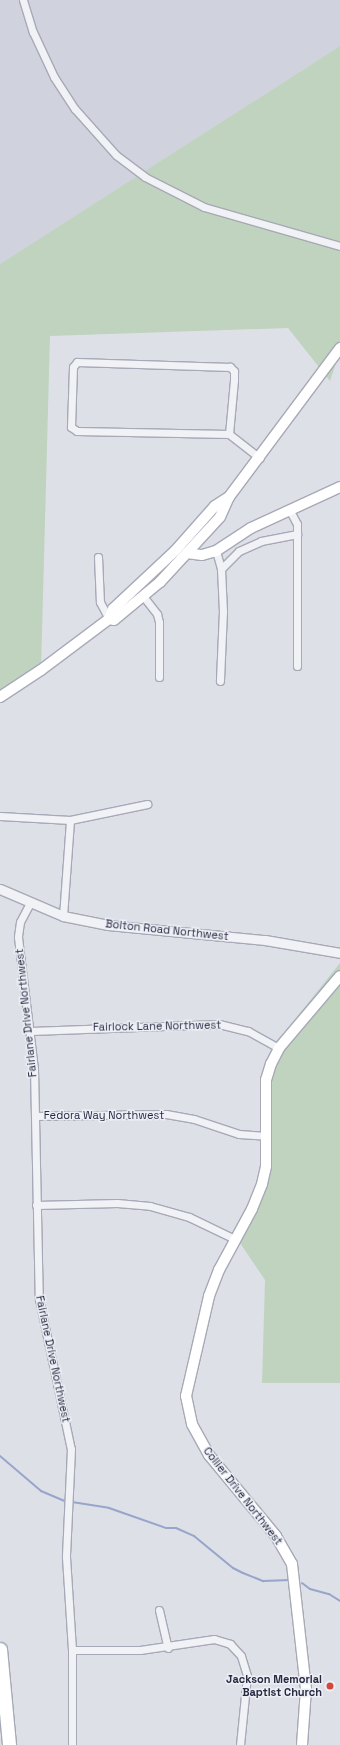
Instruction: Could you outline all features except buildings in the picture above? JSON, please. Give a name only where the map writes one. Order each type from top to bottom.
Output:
[{"type":"highway","points":[[0,1649],[9,1745]]},
{"type":"main road","points":[[109,619],[114,620],[143,596],[187,554],[220,517],[229,497],[260,458],[340,348]]},
{"type":"main road","points":[[187,554],[202,555],[216,551],[251,528],[289,509],[340,487]]},
{"type":"main road","points":[[0,697],[41,670],[109,619],[113,609],[175,551],[215,506],[229,497]]},
{"type":"main road","name":"Collier Drive Northwest","points":[[302,1745],[306,1689],[292,1564],[276,1536],[209,1455],[192,1424],[186,1406],[187,1384],[208,1296],[218,1270],[262,1184],[266,1166],[266,1080],[279,1048],[340,976]]},
{"type":"street","points":[[24,0],[39,48],[57,83],[94,132],[122,159],[151,181],[204,208],[340,246]]},
{"type":"street","points":[[229,434],[234,380],[234,371],[230,367],[77,362],[73,367],[71,427],[77,431],[229,434],[260,458]]},
{"type":"street","points":[[289,509],[297,524],[297,666]]},
{"type":"street","points":[[221,569],[239,551],[261,541],[297,534]]},
{"type":"street","points":[[216,551],[221,569],[223,610],[220,681]]},
{"type":"street","points":[[98,557],[100,602],[109,619]]},
{"type":"street","points":[[143,596],[157,614],[159,622],[158,677]]},
{"type":"street","points":[[0,816],[70,820],[147,804]]},
{"type":"street","points":[[64,916],[70,820]]},
{"type":"street","name":"Bolton Road Northwest","points":[[0,889],[30,903],[64,916],[151,931],[265,940],[340,953]]},
{"type":"street","name":"Fairlane Drive Northwest","points":[[30,903],[20,922],[18,937],[31,1031],[35,1116],[39,1299],[71,1449],[66,1557],[72,1650],[72,1745]]},
{"type":"street","name":"Fairlock Lane Northwest","points":[[31,1031],[219,1024],[248,1031],[279,1048]]},
{"type":"street","name":"Fedora Way Northwest","points":[[35,1116],[166,1114],[194,1119],[239,1134],[266,1136]]},
{"type":"street","points":[[36,1205],[117,1203],[150,1206],[189,1217],[235,1239]]},
{"type":"street","points":[[159,1610],[168,1648]]},
{"type":"street","points":[[72,1650],[140,1650],[168,1648],[214,1639],[230,1644],[241,1656],[247,1676],[240,1745]]},
{"type":"shaded area","points":[[0,0],[340,0],[340,46],[0,264]]},
{"type":"green space","points":[[340,46],[340,351],[330,381],[288,328],[50,336],[41,670],[0,698],[0,264]]},
{"type":"green space","points":[[340,963],[340,1383],[262,1383],[265,1280],[234,1234],[264,1170],[264,1121],[272,1048]]},
{"type":"waterway","points":[[0,1456],[41,1491],[64,1501]]},
{"type":"waterway","points":[[72,1502],[109,1508],[166,1528],[176,1528],[194,1536],[233,1568],[243,1573],[263,1581],[290,1580]]},
{"type":"waterway","points":[[302,1583],[310,1589],[329,1594],[340,1601]]},
{"type":"place","name":"Jackson Memorial Baptist Church","points":[[330,1686]]}]
